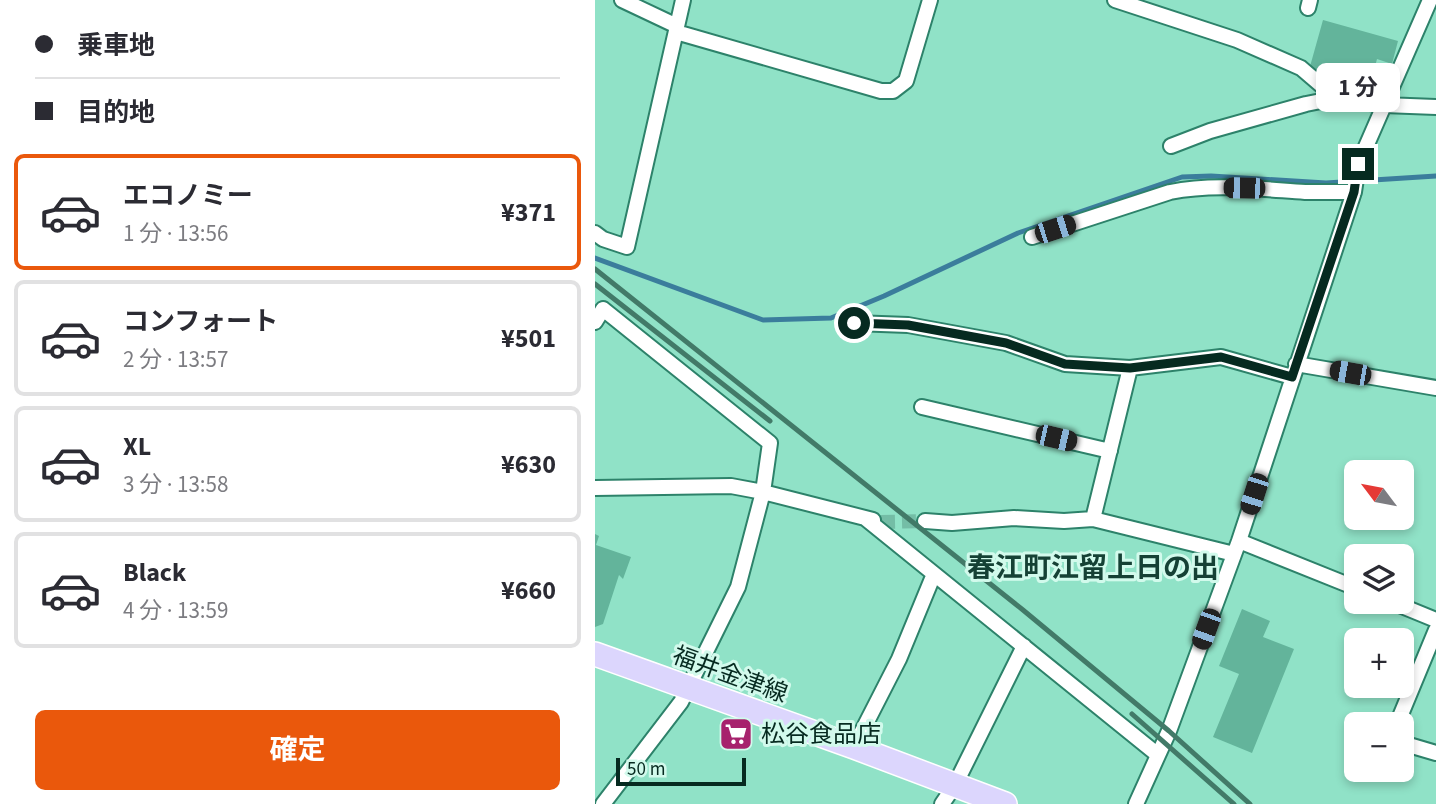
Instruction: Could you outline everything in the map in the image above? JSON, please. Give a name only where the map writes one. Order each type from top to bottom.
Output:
[{"type":"main road","name":"福井金津線","points":[[595,654],[854,747],[949,794],[1005,804]]},
{"type":"street","points":[[622,0],[676,29],[881,92],[893,91],[906,81],[930,0]]},
{"type":"street","points":[[595,233],[603,239],[627,247],[683,0]]},
{"type":"street","points":[[1115,0],[1237,40],[1301,68],[1336,98]]},
{"type":"street","points":[[1136,804],[1169,731],[1237,547],[1354,192],[1358,164],[1430,0]]},
{"type":"street","points":[[1171,146],[1210,131],[1336,98],[1436,107]]},
{"type":"street","points":[[1032,237],[1170,192],[1191,188],[1354,192]]},
{"type":"street","points":[[596,317],[603,309],[770,443],[764,492],[738,587],[677,708],[604,801]]},
{"type":"street","points":[[854,323],[908,325],[1006,343],[1065,364],[1130,368],[1221,357],[1294,370],[1436,388]]},
{"type":"street","points":[[1093,519],[1130,368]]},
{"type":"street","points":[[922,407],[1110,451]]},
{"type":"street","points":[[595,488],[731,486],[881,522]]},
{"type":"street","points":[[865,518],[1157,755]]},
{"type":"street","points":[[925,521],[952,523],[1014,518],[1063,521],[1093,519],[1237,547],[1344,584]]},
{"type":"street","points":[[854,747],[899,659],[934,574]]},
{"type":"street","points":[[1414,611],[1436,620]]},
{"type":"street","points":[[1402,712],[1436,630]]},
{"type":"street","points":[[949,794],[1024,646]]},
{"type":"street","points":[[1414,747],[1436,753]]},
{"type":"building","points":[[1323,20],[1398,41],[1392,64],[1377,59],[1367,96],[1331,86],[1334,77],[1309,70]]},
{"type":"building","points":[[595,534],[599,536],[596,545],[631,557],[623,579],[619,575],[603,624],[595,627]]},
{"type":"building","points":[[1242,609],[1270,621],[1263,637],[1294,649],[1252,753],[1213,737],[1239,674],[1219,666]]},
{"type":"waterway","points":[[595,258],[763,320],[831,318],[1018,233],[1182,177],[1211,176],[1326,183],[1436,176]]},
{"type":"tunnel","points":[[881,522],[925,521]]},
{"type":"railway","points":[[595,269],[1023,610],[1169,731],[1250,804]]},
{"type":"railway","points":[[595,284],[770,421]]},
{"type":"railway","points":[[1132,714],[1234,804]]},
{"type":"place","name":"松谷食品店","points":[[736,734]]},
{"type":"district","name":"春江町江留上日の出","points":[[1093,568]]},
{"type":"route","points":[[854,323],[908,325],[1006,343],[1065,364],[1130,368],[1221,357],[1292,377],[1354,192],[1358,164]]}]
